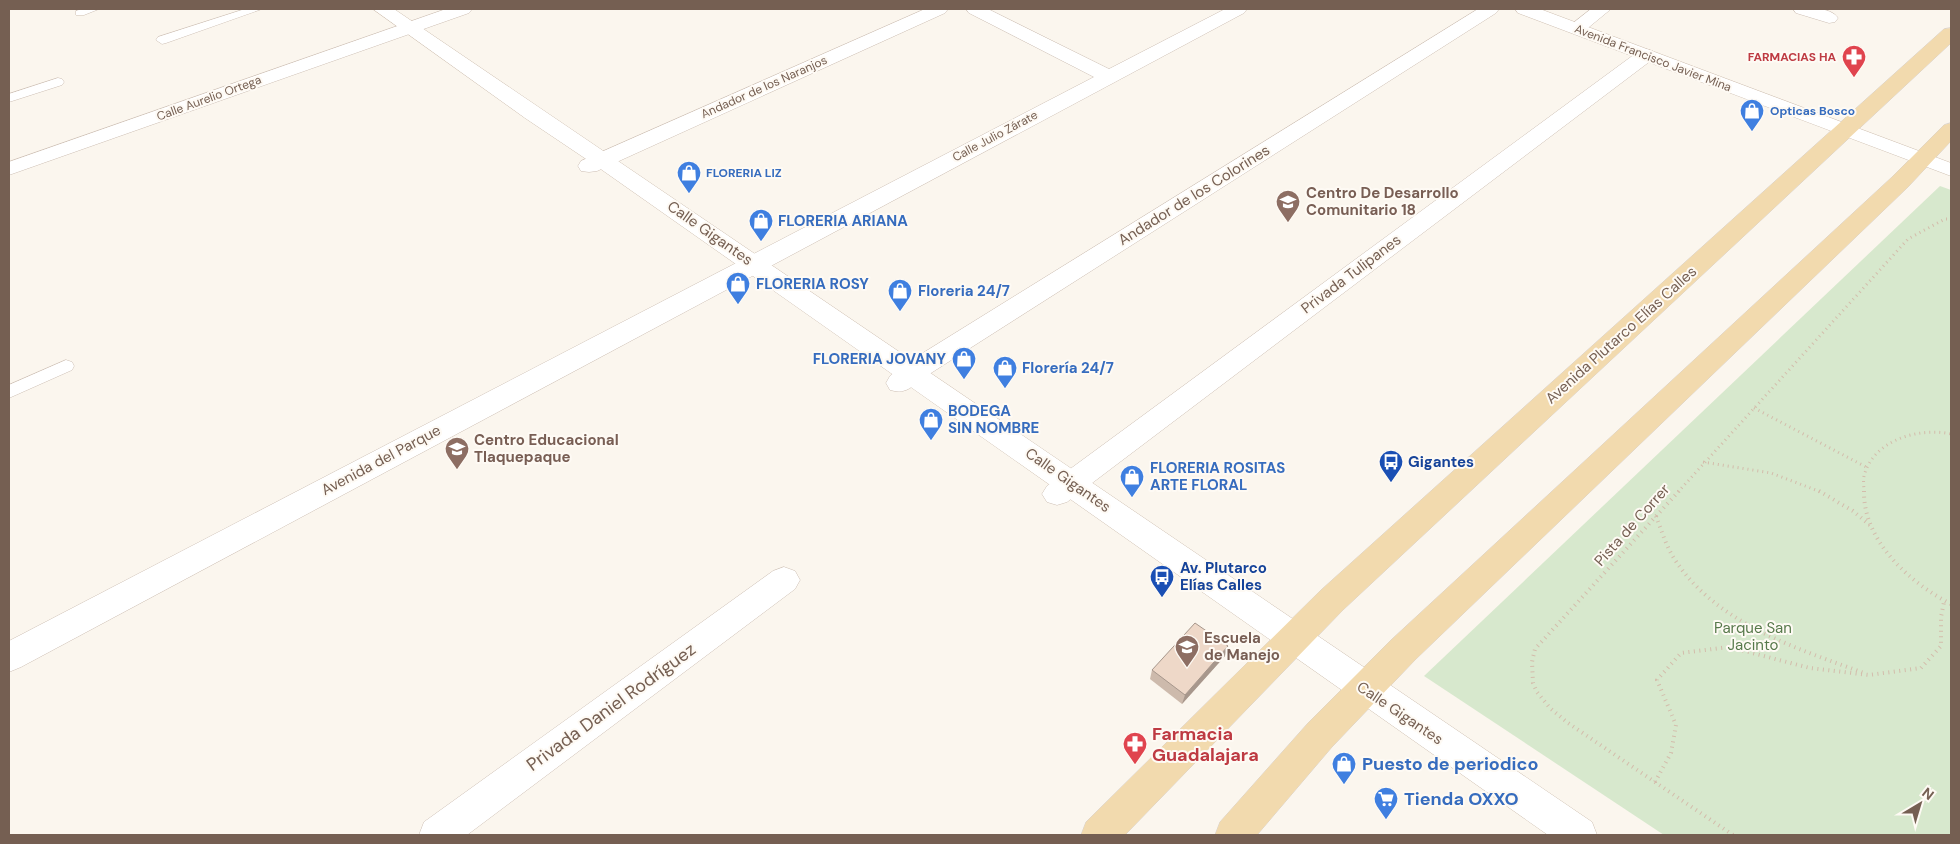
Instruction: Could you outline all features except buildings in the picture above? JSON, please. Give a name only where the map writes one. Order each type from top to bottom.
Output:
[{"type":"main road","name":"Avenida Plutarco Elías Calles","points":[[1099,835],[1292,638],[1951,33]]},
{"type":"main road","points":[[1233,835],[1364,689],[1922,160],[1951,129]]},
{"type":"street","name":"Calle Gigantes","points":[[382,9],[532,114],[596,163],[754,264],[905,378],[1064,488],[1292,638],[1579,835]]},
{"type":"street","name":"Calle Aurelio Ortega","points":[[9,170],[464,9]]},
{"type":"street","name":"Andador de los Naranjos","points":[[596,163],[938,9]]},
{"type":"street","points":[[975,9],[1107,76]]},
{"type":"street","name":"Calle Julio Zárate","points":[[754,264],[1107,76],[1238,9]]},
{"type":"street","name":"Andador de los Colorines","points":[[905,378],[1490,9]]},
{"type":"street","name":"Avenida Francisco Javier Mina","points":[[1524,9],[1951,170]]},
{"type":"street","points":[[1576,28],[1602,9]]},
{"type":"street","points":[[1802,9],[1829,18]]},
{"type":"street","name":"Privada Tulipanes","points":[[1064,488],[1646,55]]},
{"type":"street","name":"Avenida del Parque","points":[[9,657],[754,264]]},
{"type":"street","name":"Privada Daniel Rodríguez","points":[[437,835],[784,580]]},
{"type":"lane","points":[[80,13],[93,9]]},
{"type":"lane","points":[[162,40],[256,9]]},
{"type":"lane","points":[[9,98],[58,82]]},
{"type":"lane","points":[[9,392],[66,366]]},
{"type":"path","name":"Pista de Correr","points":[[1733,835],[1568,723],[1544,704],[1530,674],[1530,662],[1535,649],[1656,516],[1702,462],[1754,408],[1908,238],[1944,220],[1951,219]]},
{"type":"path","points":[[1754,408],[1868,468]]},
{"type":"path","points":[[1951,434],[1916,431],[1892,441],[1878,452],[1868,468],[1862,483],[1864,503],[1884,551],[1905,576],[1923,591],[1951,604]]},
{"type":"path","points":[[1702,462],[1737,465],[1785,475],[1847,505],[1872,526]]},
{"type":"path","points":[[1656,516],[1673,558],[1698,588],[1728,612],[1763,632],[1802,650],[1869,675]]},
{"type":"path","points":[[1655,782],[1671,752],[1676,725],[1657,680],[1681,653],[1728,647],[1810,668],[1869,675],[1921,668],[1940,646],[1941,617],[1944,602]]},
{"type":"green space","name":"Parque San Jacinto","points":[[1940,186],[1951,190],[1951,835],[1664,835],[1424,676]]},
{"type":"place","name":"FARMACIAS HA","points":[[1854,78]]},
{"type":"place","name":"Opticas Bosco","points":[[1752,132]]},
{"type":"place","name":"FLORERIA LIZ","points":[[689,194]]},
{"type":"place","name":"Centro De Desarrollo Comunitario 18","points":[[1288,223]]},
{"type":"place","name":"FLORERIA ARIANA","points":[[761,242]]},
{"type":"place","name":"FLORERIA ROSY","points":[[738,305]]},
{"type":"place","name":"Floreria 24/7","points":[[900,312]]},
{"type":"place","name":"FLORERIA JOVANY","points":[[964,380]]},
{"type":"place","name":"Florería 24/7","points":[[1005,389]]},
{"type":"place","name":"BODEGA SIN NOMBRE","points":[[931,441]]},
{"type":"place","name":"Centro Educacional Tlaquepaque","points":[[457,470]]},
{"type":"place","name":"Gigantes","points":[[1391,483]]},
{"type":"place","name":"FLORERIA ROSITAS ARTE FLORAL","points":[[1132,498]]},
{"type":"place","name":"Av. Plutarco Elías Calles","points":[[1162,598]]},
{"type":"place","name":"Escuela de Manejo","points":[[1187,668]]},
{"type":"place","name":"Farmacia Guadalajara","points":[[1135,765]]},
{"type":"place","name":"Puesto de periodico","points":[[1344,785]]},
{"type":"place","name":"Tienda OXXO","points":[[1386,820]]}]
